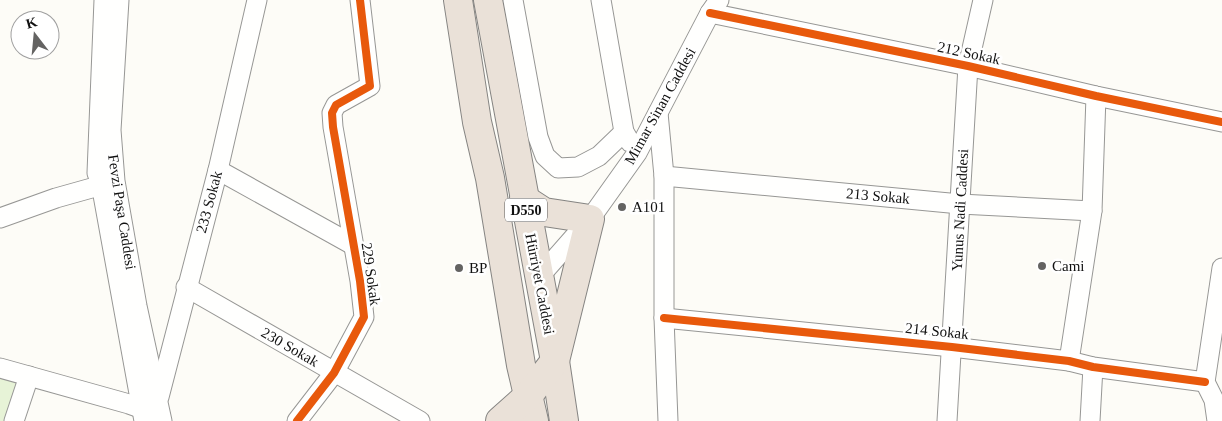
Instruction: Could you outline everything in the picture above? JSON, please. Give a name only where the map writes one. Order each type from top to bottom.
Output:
[{"type":"highway","name":"Hürriyet Caddesi","points":[[458,0],[477,122],[490,178],[521,365],[531,409]]},
{"type":"highway","name":"Hürriyet Caddesi","points":[[488,0],[555,361],[564,421]]},
{"type":"highway","points":[[500,421],[531,409],[555,361],[590,219],[544,212],[524,199]]},
{"type":"highway","points":[[511,305],[539,277]]},
{"type":"highway","points":[[486,421],[521,365]]},
{"type":"street","name":"233 Sokak","points":[[148,411],[186,287],[218,170],[257,0]]},
{"type":"street","points":[[513,0],[538,137],[545,156],[558,168],[578,167],[599,156],[624,132]]},
{"type":"street","points":[[601,0],[624,132],[637,154]]},
{"type":"street","name":"Yunus Nadi Caddesi","points":[[947,421],[968,66],[983,0]]},
{"type":"street","name":"Fevzi Paşa Caddesi","points":[[105,1],[111,130],[107,177],[137,306],[148,411],[162,421]]},
{"type":"street","name":"229 Sokak","points":[[297,421],[334,373],[364,317],[360,281],[332,113],[336,106],[370,86],[356,2]]},
{"type":"street","name":"212 Sokak","points":[[715,7],[1096,96],[1222,122]]},
{"type":"street","name":"Mimar Sinan Caddesi","points":[[539,277],[590,219],[637,154],[715,7]]},
{"type":"street","points":[[1069,361],[1092,211],[1096,96]]},
{"type":"street","points":[[658,112],[664,176],[664,318],[668,421]]},
{"type":"street","points":[[218,170],[353,245]]},
{"type":"street","name":"213 Sokak","points":[[664,176],[960,204],[1092,211]]},
{"type":"street","points":[[0,207],[107,177]]},
{"type":"street","points":[[0,218],[107,177]]},
{"type":"street","points":[[1218,421],[1214,400],[1205,382],[1219,308],[1222,268]]},
{"type":"street","name":"230 Sokak","points":[[186,287],[420,421]]},
{"type":"street","name":"214 Sokak","points":[[664,318],[952,346],[1069,361],[1093,367],[1205,382]]},
{"type":"street","points":[[1090,421],[1093,367]]},
{"type":"street","points":[[0,368],[148,411]]},
{"type":"street","points":[[14,421],[29,376]]},
{"type":"green space","points":[[0,368],[26,375],[11,421],[0,421]]},
{"type":"cycle path","points":[[297,421],[334,373],[364,317],[360,281],[332,113],[336,105],[370,86],[360,0]]},
{"type":"cycle path","points":[[710,13],[968,66],[1096,96],[1222,122]]},
{"type":"cycle path","points":[[664,318],[952,347],[1069,361],[1093,367],[1205,382]]},
{"type":"place","name":"A101","points":[[622,207]]},
{"type":"place","name":"Cami","points":[[1042,266]]},
{"type":"place","name":"BP","points":[[459,268]]}]
